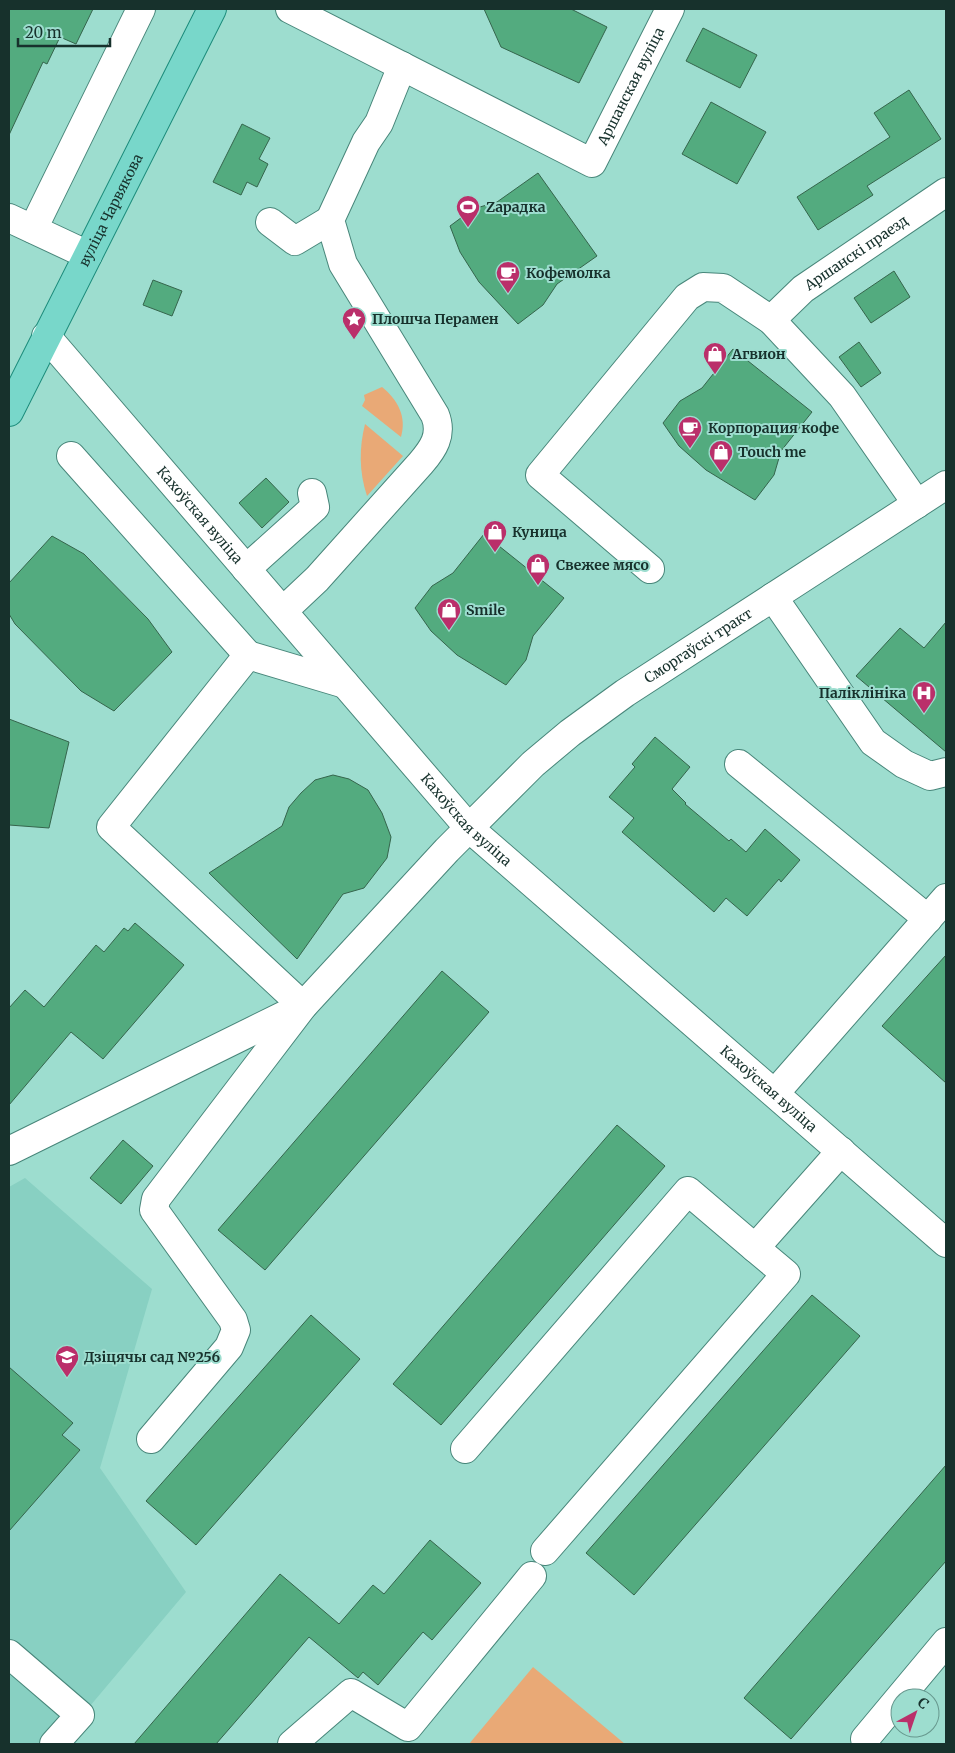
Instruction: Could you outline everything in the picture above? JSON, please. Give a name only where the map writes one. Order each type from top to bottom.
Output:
[{"type":"main road","name":"вуліца Чарвякова","points":[[9,412],[212,9]]},
{"type":"street","points":[[33,229],[142,9]]},
{"type":"street","points":[[270,222],[295,241],[330,220],[366,142],[379,123],[402,66],[290,9]]},
{"type":"street","name":"Аршанская вуліца","points":[[402,66],[592,163],[670,9]]},
{"type":"street","name":"Аршанскі праезд","points":[[771,320],[803,289],[946,192]]},
{"type":"street","points":[[9,218],[88,255]]},
{"type":"street","points":[[283,611],[317,579],[421,463],[434,445],[438,430],[438,423],[432,408],[343,264],[330,220]]},
{"type":"street","points":[[650,569],[540,475],[687,297],[702,287],[724,288],[771,320],[842,396],[917,504]]},
{"type":"street","name":"Кахоўская вуліца","points":[[46,336],[469,828],[946,1243]]},
{"type":"street","points":[[72,456],[248,655],[345,684]]},
{"type":"street","name":"Сморгаўскі тракт","points":[[151,1439],[229,1347],[236,1330],[234,1320],[154,1210],[156,1199],[303,1006],[469,828],[533,764],[570,733],[625,694],[946,485]]},
{"type":"street","points":[[246,569],[316,507],[312,493]]},
{"type":"street","points":[[773,598],[873,742],[904,764],[930,776],[946,772]]},
{"type":"street","points":[[9,1151],[303,1006],[111,826],[248,655]]},
{"type":"street","points":[[739,764],[928,918]]},
{"type":"street","points":[[775,1093],[946,898]]},
{"type":"street","points":[[755,1248],[841,1151]]},
{"type":"street","points":[[465,1449],[688,1191],[786,1274],[545,1551]]},
{"type":"street","points":[[292,1744],[350,1693],[408,1727],[532,1576]]},
{"type":"street","points":[[865,1739],[946,1642]]},
{"type":"street","points":[[9,1654],[80,1715],[54,1744]]},
{"type":"shaded area","points":[[382,387],[393,397],[400,409],[403,423],[401,437],[362,406],[365,400],[364,395]]},
{"type":"shaded area","points":[[365,424],[403,456],[367,496],[362,478],[361,460]]},
{"type":"shaded area","name":"Дзіцячы сад №256","points":[[25,1178],[152,1289],[100,1468],[186,1592],[58,1744],[9,1744],[9,1187]]},
{"type":"shaded area","points":[[533,1667],[625,1744],[469,1744]]},
{"type":"building","points":[[9,9],[93,9],[76,44],[60,37],[47,64],[43,62],[9,135]]},
{"type":"building","points":[[484,9],[571,9],[607,27],[579,83],[501,47]]},
{"type":"building","points":[[703,28],[757,55],[740,88],[686,61]]},
{"type":"building","points":[[909,90],[941,139],[867,186],[873,195],[818,230],[797,197],[890,137],[874,113]]},
{"type":"building","points":[[711,102],[766,132],[737,184],[682,154]]},
{"type":"building","points":[[242,124],[270,138],[259,159],[268,164],[257,187],[247,182],[241,195],[213,182]]},
{"type":"building","points":[[538,173],[597,256],[557,284],[543,305],[518,324],[479,282],[460,252],[450,226],[473,209],[497,202]]},
{"type":"building","points":[[894,271],[910,297],[871,323],[854,298]]},
{"type":"building","points":[[153,280],[182,291],[172,316],[143,305]]},
{"type":"building","points":[[859,342],[881,373],[861,387],[839,357]]},
{"type":"building","points":[[733,349],[812,412],[781,451],[774,475],[755,500],[706,470],[679,446],[663,423],[680,401],[702,388]]},
{"type":"building","points":[[266,478],[289,502],[262,528],[239,503]]},
{"type":"building","points":[[484,534],[564,598],[533,636],[526,660],[506,685],[457,655],[431,631],[415,608],[432,586],[453,573]]},
{"type":"building","points":[[52,536],[84,554],[148,619],[172,652],[114,711],[81,691],[15,624],[9,614],[9,583]]},
{"type":"building","name":"Паліклініка","points":[[946,622],[946,752],[856,676],[900,628],[924,648]]},
{"type":"building","points":[[9,719],[69,742],[49,828],[9,825]]},
{"type":"building","points":[[655,737],[690,767],[672,789],[685,804],[729,841],[731,839],[746,852],[765,829],[800,860],[781,882],[779,879],[747,916],[726,898],[714,912],[622,832],[634,818],[609,797],[635,767],[632,764]]},
{"type":"building","points":[[333,775],[349,779],[368,790],[382,813],[391,837],[387,858],[364,888],[343,894],[297,959],[209,873],[282,826],[289,807],[301,793],[315,780]]},
{"type":"building","points":[[135,923],[184,965],[103,1059],[71,1032],[9,1105],[9,1008],[25,990],[44,1007],[96,945],[104,952],[124,928],[128,931]]},
{"type":"building","points":[[946,955],[946,1083],[882,1026]]},
{"type":"building","points":[[442,971],[489,1012],[265,1270],[218,1230]]},
{"type":"building","points":[[617,1125],[665,1166],[441,1425],[393,1384]]},
{"type":"building","points":[[123,1140],[153,1166],[121,1204],[90,1178]]},
{"type":"building","points":[[812,1295],[860,1336],[634,1595],[586,1553]]},
{"type":"building","points":[[311,1315],[360,1359],[196,1545],[146,1501]]},
{"type":"building","points":[[9,1367],[73,1423],[62,1435],[80,1450],[9,1531]]},
{"type":"building","points":[[946,1465],[946,1561],[791,1739],[744,1698]]},
{"type":"building","points":[[430,1540],[481,1583],[432,1640],[423,1632],[378,1685],[363,1672],[358,1678],[309,1637],[216,1744],[134,1744],[280,1574],[339,1624],[373,1585],[384,1594]]},
{"type":"place","name":"Zарадка","points":[[468,228]]},
{"type":"place","name":"Кофемолка","points":[[508,294]]},
{"type":"place","name":"Плошча Перамен","points":[[354,340]]},
{"type":"place","name":"Агвион","points":[[715,375]]},
{"type":"place","name":"Корпорация кофе","points":[[690,449]]},
{"type":"place","name":"Touch me","points":[[721,473]]},
{"type":"place","name":"Куница","points":[[495,553]]},
{"type":"place","name":"Свежее мясо","points":[[538,586]]},
{"type":"place","name":"Smile","points":[[449,631]]},
{"type":"place","name":"Паліклініка","points":[[924,714]]},
{"type":"place","name":"Дзіцячы сад №256","points":[[67,1378]]}]
